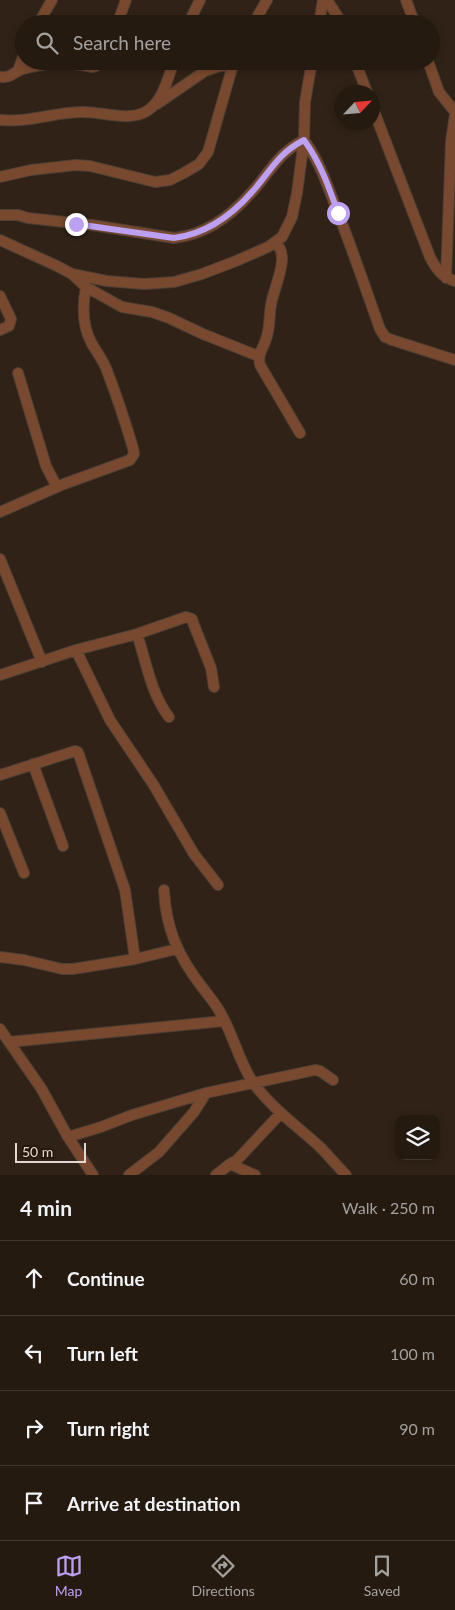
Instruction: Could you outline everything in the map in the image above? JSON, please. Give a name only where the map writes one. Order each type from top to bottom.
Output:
[{"type":"street","points":[[43,15],[52,0]]},
{"type":"street","points":[[120,15],[126,0]]},
{"type":"street","points":[[192,15],[200,0]]},
{"type":"street","points":[[258,15],[267,0]]},
{"type":"street","points":[[321,15],[325,0]]},
{"type":"street","points":[[325,0],[336,15]]},
{"type":"street","points":[[406,0],[411,15]]},
{"type":"street","points":[[0,77],[13,75],[18,70]]},
{"type":"street","points":[[153,107],[171,70]]},
{"type":"street","points":[[0,120],[20,121],[85,112],[120,116],[139,115],[208,70]]},
{"type":"street","points":[[0,177],[31,170],[76,165],[90,166],[155,182],[170,180],[199,164],[208,152],[231,70]]},
{"type":"street","points":[[0,240],[72,274],[144,284],[174,282],[202,274],[275,243],[282,237],[292,217],[297,193],[304,140],[305,102],[310,70]]},
{"type":"street","points":[[358,70],[364,85]]},
{"type":"street","points":[[431,70],[439,92],[455,113],[451,142],[450,280]]},
{"type":"street","points":[[380,127],[430,257],[436,269],[450,280]]},
{"type":"street","points":[[0,215],[92,225],[174,238],[184,237],[205,230],[229,215],[253,192],[280,156],[304,140]]},
{"type":"street","points":[[304,140],[321,168],[355,255],[380,329],[385,337],[455,360]]},
{"type":"street","points":[[275,243],[279,246],[282,255],[280,272],[271,304],[268,335],[258,356],[260,365],[300,433]]},
{"type":"street","points":[[72,274],[86,288],[122,307],[152,312],[169,318],[258,356]]},
{"type":"street","points":[[0,512],[71,481],[130,460],[134,454],[105,366],[84,322],[83,308],[86,288]]},
{"type":"street","points":[[0,296],[11,319],[8,326],[0,330]]},
{"type":"street","points":[[18,372],[46,466],[57,488]]},
{"type":"street","points":[[0,559],[42,662]]},
{"type":"street","points":[[0,675],[76,650],[137,634],[186,617],[192,619],[211,668],[214,687]]},
{"type":"street","points":[[137,634],[156,696],[161,707],[169,717]]},
{"type":"street","points":[[76,650],[110,720],[135,757],[194,854],[218,885]]},
{"type":"street","points":[[0,775],[75,751],[80,754],[125,890],[135,959]]},
{"type":"street","points":[[33,764],[63,846]]},
{"type":"street","points":[[0,813],[24,874]]},
{"type":"street","points":[[164,890],[170,932],[177,949],[201,987],[220,1010],[239,1058],[253,1082],[282,1113],[327,1153],[346,1175]]},
{"type":"street","points":[[0,957],[24,960],[62,969],[89,967],[135,959],[177,949]]},
{"type":"street","points":[[9,1042],[224,1020]]},
{"type":"street","points":[[0,1029],[41,1088],[68,1137],[93,1175]]},
{"type":"street","points":[[68,1137],[102,1127],[132,1115],[206,1093],[240,1087],[253,1082],[278,1079],[315,1070],[320,1071],[333,1080]]},
{"type":"street","points":[[129,1175],[159,1152],[194,1112],[206,1093]]},
{"type":"street","points":[[216,1175],[237,1160],[282,1113]]},
{"type":"street","points":[[230,1164],[255,1175]]},
{"type":"route","points":[[76,224],[174,238],[184,237],[205,230],[229,215],[253,192],[280,156],[304,140],[321,168],[338,213]]}]
